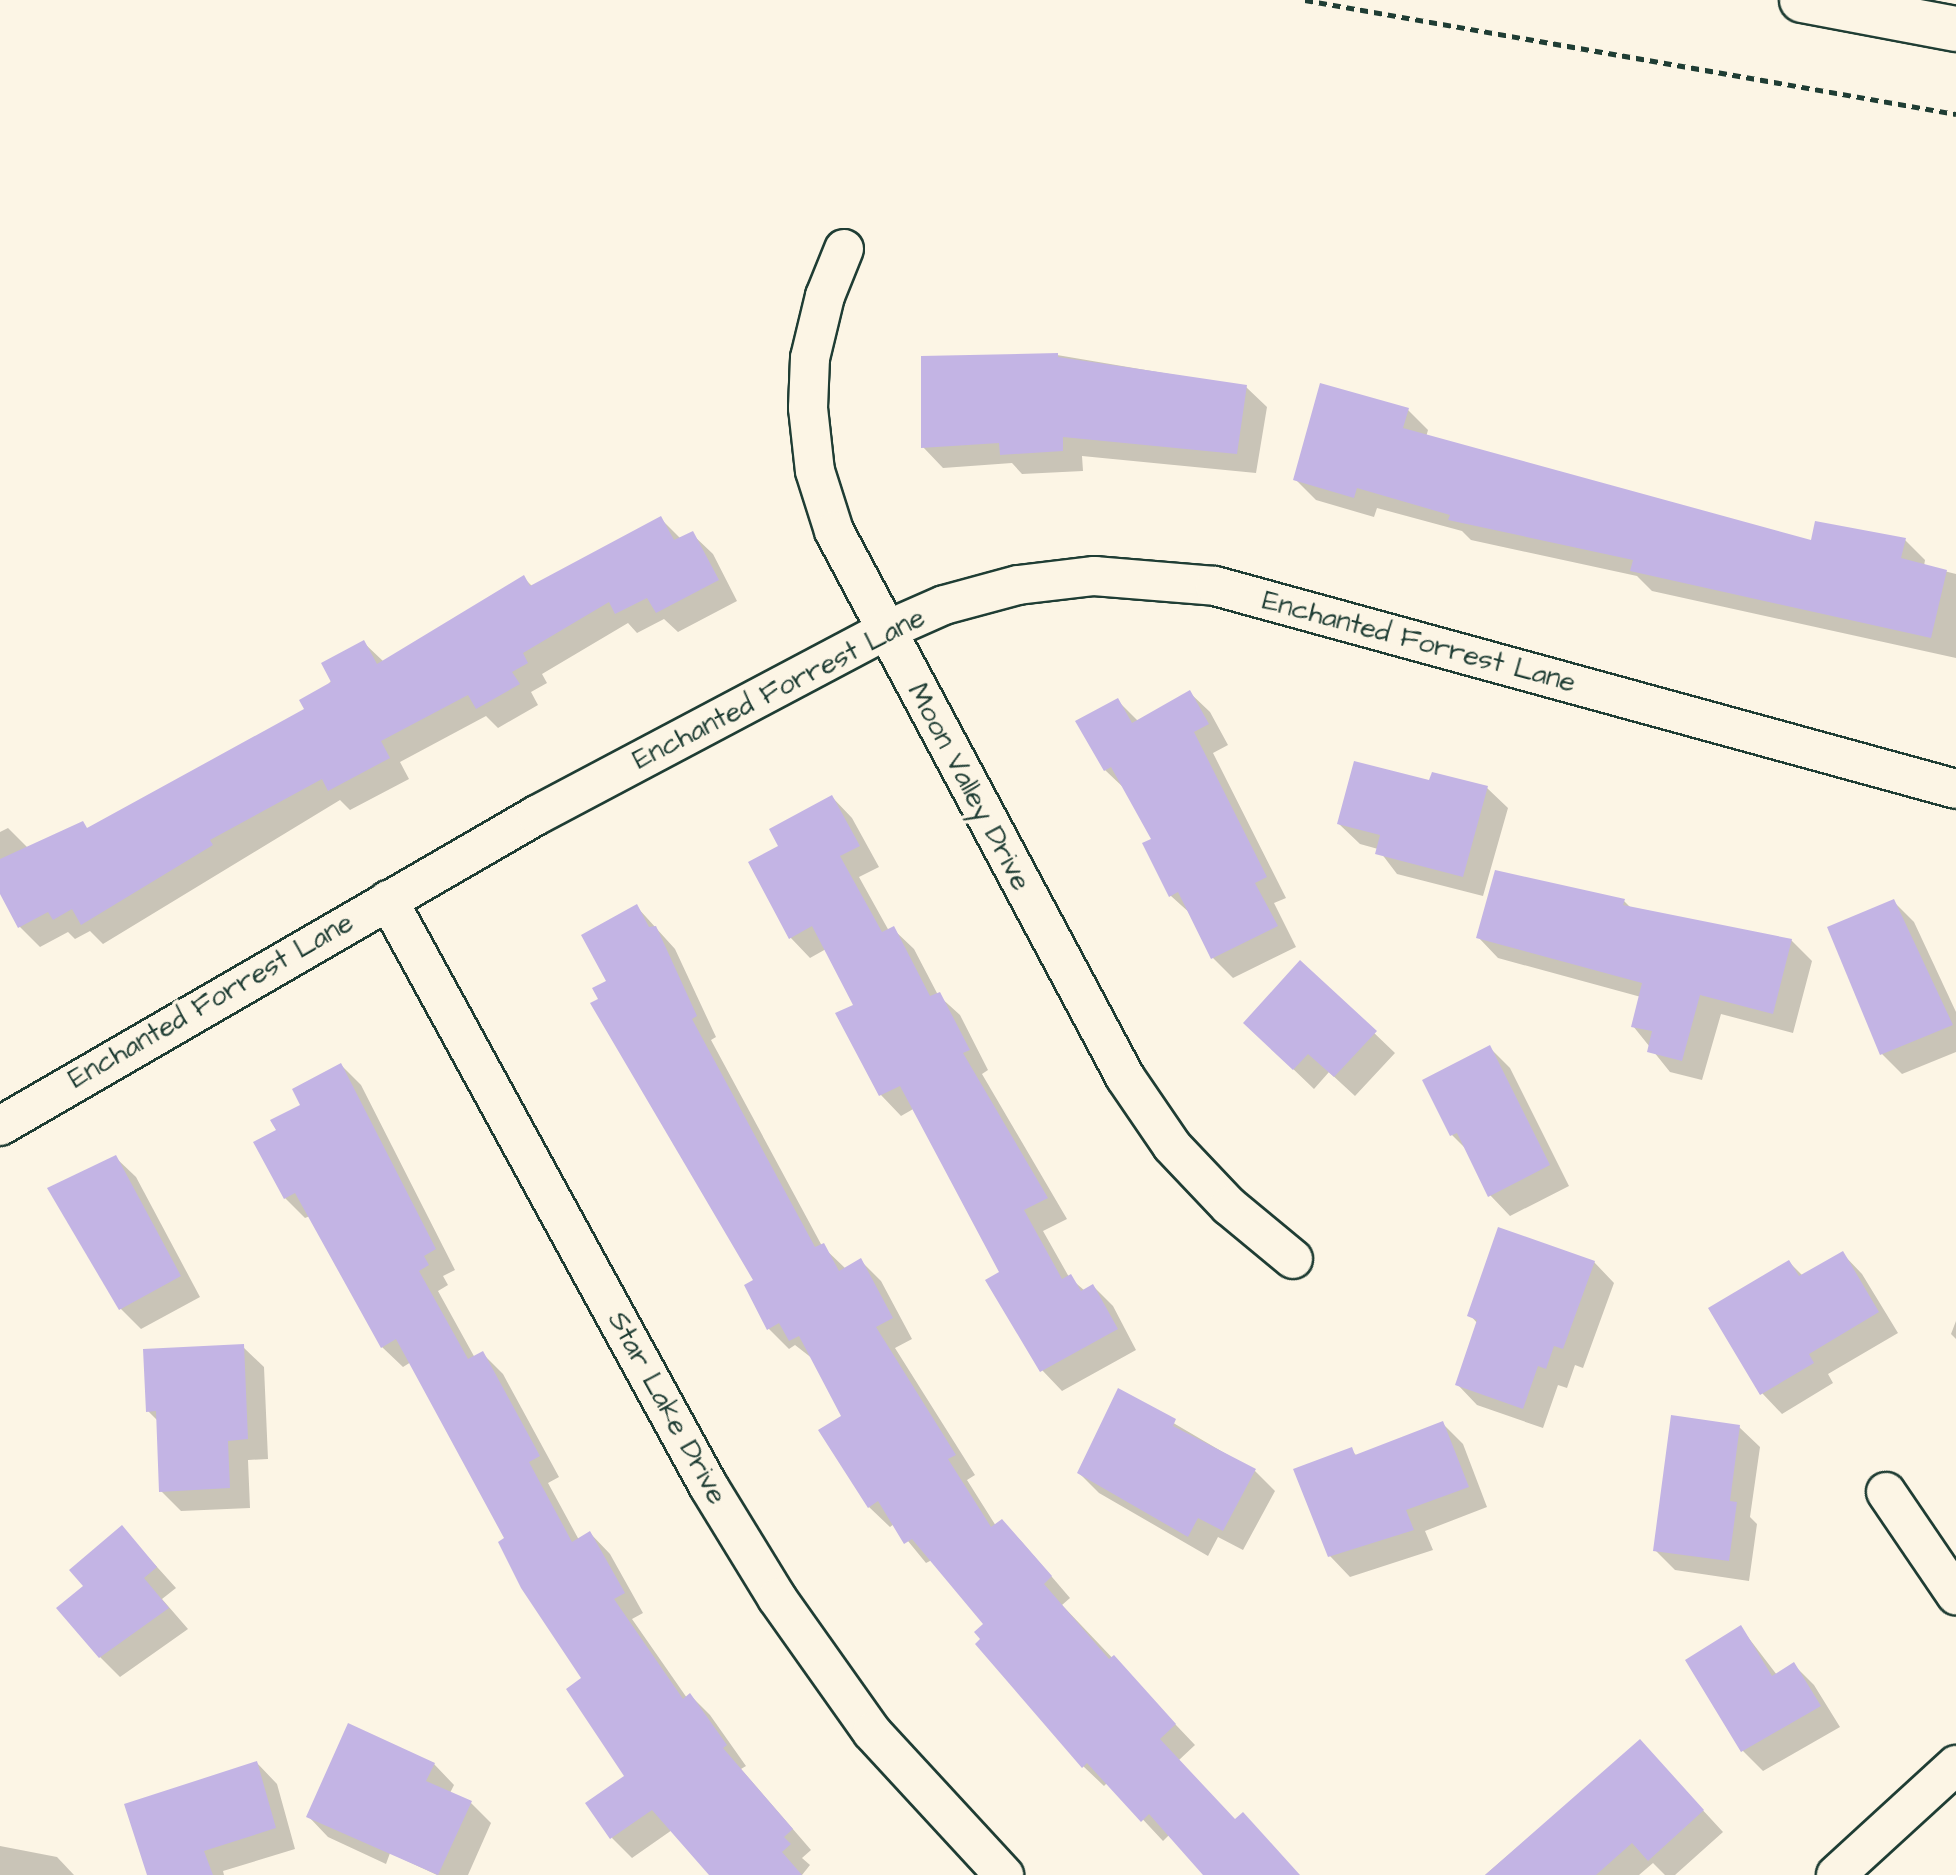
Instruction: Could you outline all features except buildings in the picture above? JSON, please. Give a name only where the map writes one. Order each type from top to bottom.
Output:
[{"type":"main road","points":[[1802,0],[1956,29]]},
{"type":"street","name":"Moon Valley Drive","points":[[844,249],[825,296],[810,358],[808,408],[815,471],[834,531],[1125,1077],[1172,1146],[1229,1206],[1293,1259]]},
{"type":"street","name":"Enchanted Forrest Lane","points":[[0,1126],[388,900],[885,631],[944,605],[1018,585],[1094,576],[1171,579],[1215,586],[1956,789]]},
{"type":"street","name":"Star Lake Drive","points":[[388,900],[709,1487],[777,1598],[872,1732],[1004,1875]]},
{"type":"street","points":[[1886,1492],[1956,1595]]},
{"type":"street","points":[[1836,1875],[1956,1765]]},
{"type":"path","points":[[1305,0],[1956,114]]}]
